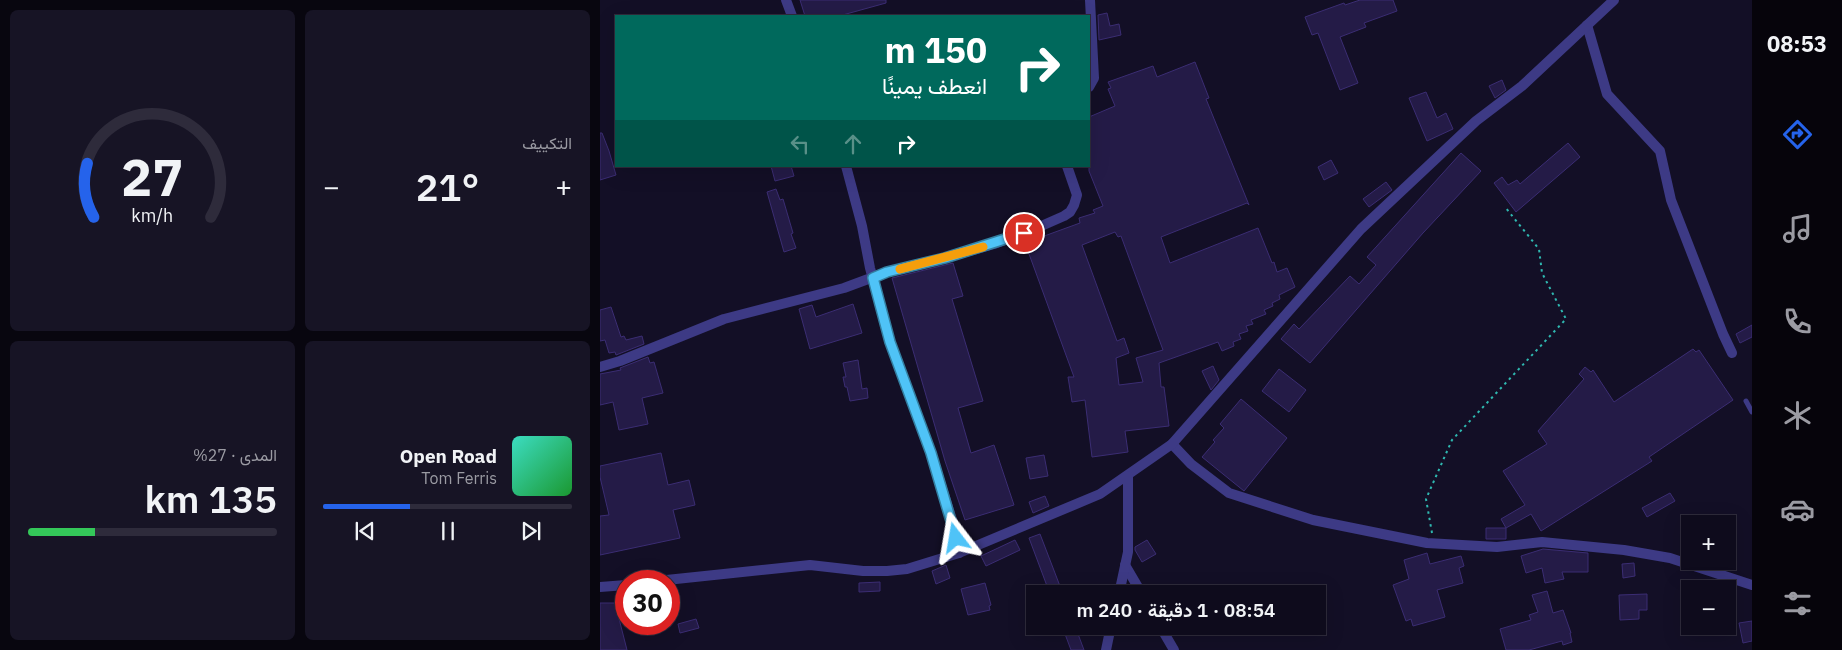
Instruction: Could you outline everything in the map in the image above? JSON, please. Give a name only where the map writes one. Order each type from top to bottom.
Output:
[{"type":"street","points":[[786,0],[792,15]]},
{"type":"street","points":[[1090,0],[1094,78],[1090,85]]},
{"type":"street","points":[[680,579],[810,565],[863,571],[907,569],[959,553],[1100,494],[1172,444],[1361,229],[1476,121],[1522,86],[1614,0]]},
{"type":"street","points":[[1587,25],[1607,94],[1660,151],[1671,200],[1732,353]]},
{"type":"street","points":[[846,167],[890,342],[934,462],[953,523],[959,553]]},
{"type":"street","points":[[600,367],[620,361],[724,319],[800,300],[887,272],[994,244],[1064,216],[1070,212],[1077,195],[1067,167]]},
{"type":"street","points":[[1172,444],[1191,464],[1229,493],[1313,520],[1434,543],[1497,547],[1542,542],[1624,550],[1670,558],[1752,585]]},
{"type":"street","points":[[1121,585],[1128,552],[1128,476]]},
{"type":"street","points":[[1125,565],[1137,585]]},
{"type":"street","points":[[600,588],[615,586]]},
{"type":"street","points":[[1106,650],[1109,635]]},
{"type":"street","points":[[1165,635],[1174,650]]},
{"type":"lane","points":[[1746,401],[1752,412]]},
{"type":"path","points":[[1434,543],[1426,499],[1452,440],[1566,320],[1542,272],[1539,249],[1505,208]]},
{"type":"building","points":[[800,0],[886,0],[886,3],[843,15],[805,15]]},
{"type":"building","points":[[1360,0],[1393,0],[1397,11],[1364,23],[1366,27],[1340,37],[1358,83],[1340,90],[1318,33],[1312,35],[1305,17],[1344,3],[1345,5]]},
{"type":"building","points":[[1107,13],[1110,26],[1119,24],[1121,35],[1099,40],[1098,15]]},
{"type":"building","points":[[1195,62],[1209,98],[1206,99],[1249,205],[1247,203],[1161,237],[1170,263],[1258,228],[1277,272],[1287,268],[1295,287],[1279,295],[1280,299],[1272,303],[1273,306],[1264,310],[1266,314],[1251,320],[1253,324],[1246,326],[1248,331],[1239,334],[1241,339],[1233,342],[1234,346],[1222,351],[1218,342],[1159,363],[1161,387],[1164,387],[1169,426],[1125,431],[1128,452],[1092,457],[1085,400],[1072,402],[1068,377],[1074,377],[1025,243],[1080,223],[1079,218],[1095,213],[1093,210],[1103,206],[1089,171],[1090,117],[1115,106],[1108,89],[1111,88],[1108,82],[1153,66],[1157,77]],"holes":[[[1115,232],[1118,237],[1121,236],[1163,350],[1136,358],[1143,382],[1119,385],[1116,358],[1129,353],[1124,338],[1117,341],[1082,245]]]},
{"type":"building","points":[[1502,80],[1506,90],[1495,98],[1489,86]]},
{"type":"building","points":[[1426,92],[1437,118],[1446,113],[1453,129],[1427,141],[1409,98]]},
{"type":"building","points":[[600,133],[602,133],[609,151],[616,175],[600,180]]},
{"type":"building","points":[[1568,143],[1580,157],[1516,212],[1494,183],[1502,177],[1508,185],[1517,180],[1520,184]]},
{"type":"building","points":[[1461,153],[1481,171],[1423,233],[1310,363],[1281,339],[1294,324],[1299,329],[1350,276],[1359,284],[1376,265],[1367,257]]},
{"type":"building","points":[[1331,160],[1338,173],[1324,180],[1318,167]]},
{"type":"building","points":[[771,167],[791,167],[794,176],[775,181]]},
{"type":"building","points":[[1386,182],[1392,190],[1369,207],[1363,199]]},
{"type":"building","points":[[776,189],[780,200],[783,199],[796,248],[784,252],[767,192]]},
{"type":"building","points":[[953,263],[963,296],[952,299],[983,401],[958,408],[971,453],[994,445],[1014,505],[965,520],[945,461],[892,278]]},
{"type":"building","points":[[853,304],[862,333],[810,349],[799,309],[812,305],[816,317]]},
{"type":"building","points":[[611,307],[621,337],[624,336],[626,340],[642,336],[644,344],[616,355],[615,352],[609,353],[605,340],[600,341],[600,310]]},
{"type":"building","points":[[1752,325],[1752,337],[1740,343],[1736,334]]},
{"type":"building","points":[[1693,349],[1696,352],[1699,350],[1733,400],[1649,457],[1652,461],[1541,531],[1531,514],[1506,528],[1501,519],[1525,505],[1503,471],[1547,444],[1538,431],[1584,379],[1579,374],[1585,367],[1591,372],[1593,370],[1614,402]]},
{"type":"building","points":[[648,357],[650,363],[654,362],[663,393],[642,398],[648,424],[619,430],[613,402],[600,405],[600,374],[621,370],[620,368]]},
{"type":"building","points":[[858,360],[862,389],[867,388],[868,398],[850,401],[843,377],[846,377],[843,363]]},
{"type":"building","points":[[1213,366],[1219,380],[1211,390],[1202,371]]},
{"type":"building","points":[[1279,369],[1306,390],[1289,412],[1262,391]]},
{"type":"building","points":[[1241,399],[1287,438],[1244,491],[1202,457],[1215,442],[1213,440],[1224,428],[1220,424]]},
{"type":"building","points":[[661,453],[668,485],[689,480],[695,505],[673,510],[680,538],[600,555],[600,516],[609,515],[600,477],[600,466]]},
{"type":"building","points":[[1044,455],[1048,476],[1030,479],[1026,458]]},
{"type":"building","points":[[1670,493],[1675,501],[1647,517],[1642,508]]},
{"type":"building","points":[[1045,496],[1049,506],[1033,513],[1029,502]]},
{"type":"building","points":[[1486,528],[1506,528],[1506,539],[1486,539]]},
{"type":"building","points":[[1040,534],[1060,585],[1047,585],[1029,538]]},
{"type":"building","points":[[1015,540],[1020,550],[986,566],[981,556]]},
{"type":"building","points":[[1147,540],[1156,554],[1142,562],[1135,547]]},
{"type":"building","points":[[1543,549],[1588,553],[1588,572],[1562,572],[1564,579],[1545,583],[1542,568],[1526,573],[1521,556]]},
{"type":"building","points":[[1427,553],[1430,564],[1461,556],[1464,566],[1459,568],[1463,583],[1437,590],[1445,617],[1413,626],[1411,619],[1406,621],[1393,585],[1409,579],[1404,560]]},
{"type":"building","points":[[1634,563],[1635,576],[1623,578],[1622,564]]},
{"type":"building","points":[[946,565],[950,578],[936,584],[932,571]]},
{"type":"building","points":[[880,582],[880,591],[859,592],[859,583]]},
{"type":"building","points":[[985,583],[991,605],[989,606],[990,610],[968,615],[961,589]]},
{"type":"building","points":[[1547,591],[1553,613],[1563,610],[1572,642],[1563,645],[1562,641],[1529,650],[1506,650],[1500,629],[1531,620],[1529,615],[1538,612],[1532,595]]},
{"type":"building","points":[[1647,594],[1647,610],[1639,610],[1639,619],[1620,620],[1619,595]]},
{"type":"building","points":[[600,603],[615,603],[615,635],[623,635],[627,650],[600,650]]},
{"type":"building","points":[[696,619],[699,628],[680,633],[680,623]]},
{"type":"building","points":[[1752,621],[1752,641],[1743,643],[1739,623]]},
{"type":"building","points":[[1065,635],[1078,635],[1084,650],[1071,650]]},
{"type":"slow traffic","points":[[900,269],[983,247]]},
{"type":"route","points":[[956,538],[931,453],[890,342],[873,278],[887,272],[994,244],[1024,233]]}]
